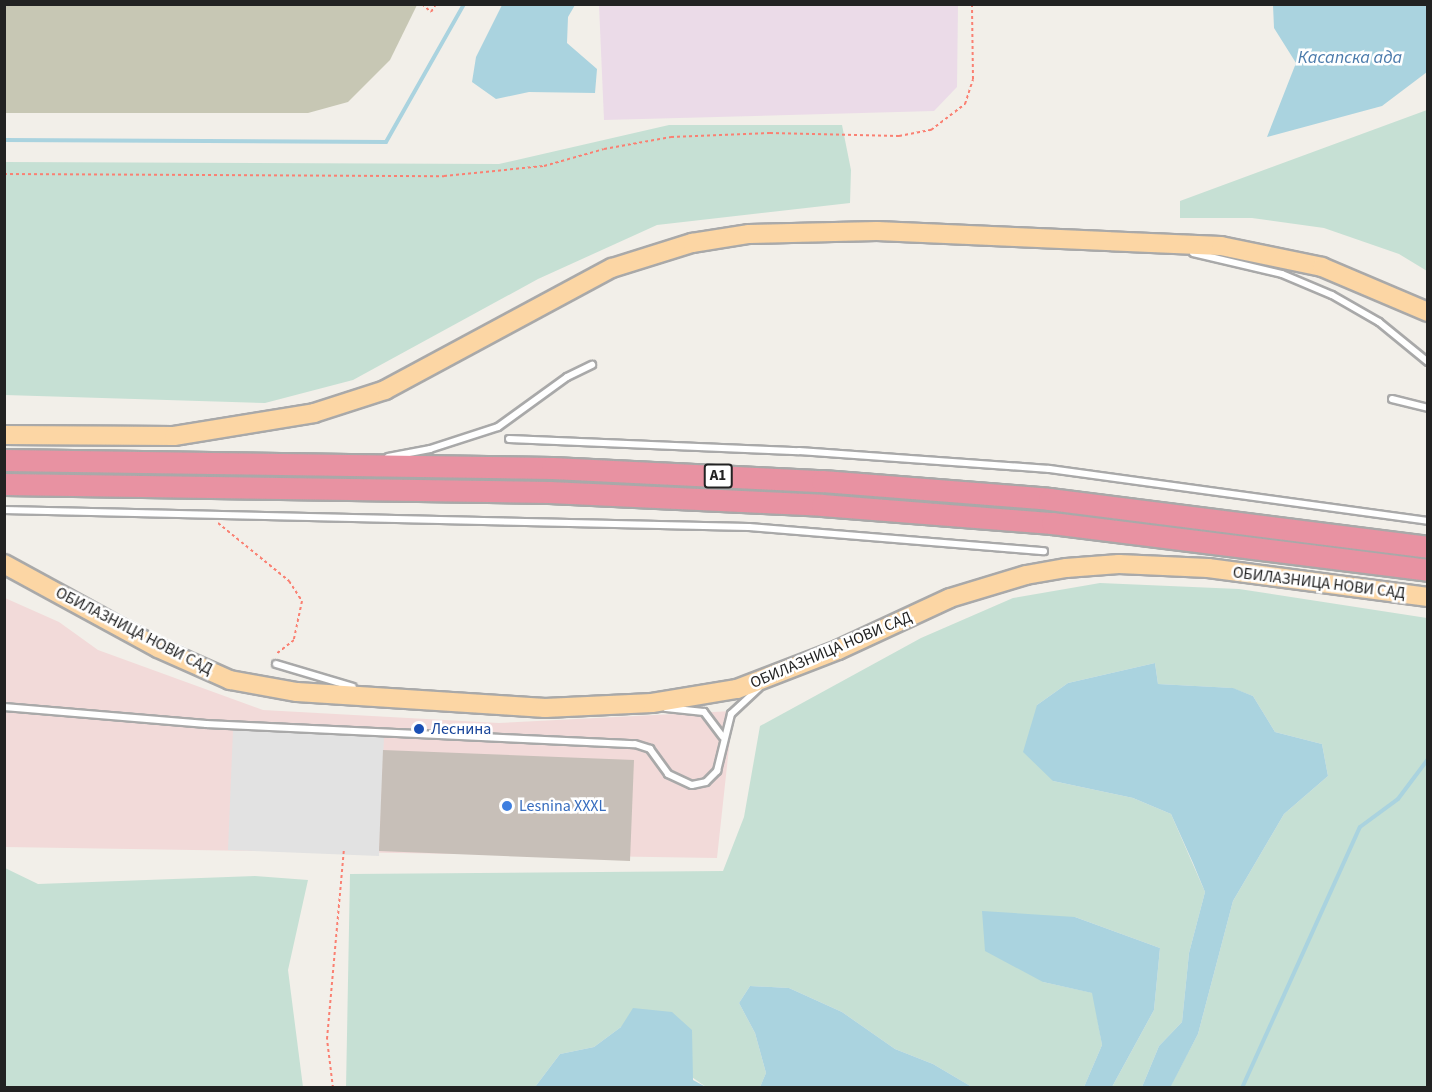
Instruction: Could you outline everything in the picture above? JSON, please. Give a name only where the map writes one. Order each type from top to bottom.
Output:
[{"type":"highway","name":"A1","points":[[4,460],[552,468],[914,487],[1201,516],[1428,547]]},
{"type":"highway","name":"A1","points":[[4,484],[549,492],[822,505],[1052,523],[1428,570]]},
{"type":"main road","points":[[4,435],[174,436],[314,413],[385,390],[612,268],[723,237],[866,230],[1132,240],[1221,246],[1294,259],[1366,283],[1428,312]]},
{"type":"main road","name":"ОБИЛАЗНИЦА НОВИ САД","points":[[4,564],[149,643],[230,680],[297,692],[545,708],[652,703],[705,696],[768,680],[950,598],[1026,574],[1066,568],[1119,564],[1197,567],[1428,597]]},
{"type":"lane","points":[[1132,240],[1292,278],[1379,322],[1428,362]]},
{"type":"lane","points":[[342,464],[430,449],[498,427],[567,376],[592,365]]},
{"type":"lane","points":[[1392,399],[1428,408]]},
{"type":"lane","points":[[509,439],[755,449],[1049,469],[1428,521]]},
{"type":"lane","points":[[4,510],[214,512],[749,527],[888,534],[1044,551]]},
{"type":"lane","points":[[4,575],[34,579]]},
{"type":"lane","points":[[276,664],[339,685],[443,700]]},
{"type":"lane","points":[[4,707],[206,724],[635,744],[650,749],[668,774],[692,785],[706,782],[717,771],[723,738],[735,707],[768,680]]},
{"type":"lane","points":[[652,703],[704,712],[723,738]]},
{"type":"path","points":[[422,4],[431,12],[436,4]]},
{"type":"path","points":[[4,174],[444,176],[543,166],[604,149],[671,138],[770,133],[899,136],[931,130],[965,104],[973,79],[972,4]]},
{"type":"path","points":[[214,512],[219,526],[289,581],[303,601],[297,632],[273,658],[276,664]]},
{"type":"path","points":[[333,1088],[327,1039],[339,868],[344,849]]},
{"type":"shaded area","points":[[4,5],[417,5],[390,60],[348,102],[308,113],[5,113]]},
{"type":"shaded area","points":[[599,5],[958,5],[957,87],[934,111],[604,120]]},
{"type":"shaded area","points":[[1427,110],[1427,271],[1399,254],[1324,228],[1252,218],[1180,218],[1180,201]]},
{"type":"shaded area","points":[[669,125],[842,125],[851,170],[850,203],[657,225],[538,279],[353,380],[265,403],[5,395],[5,162],[499,164]]},
{"type":"shaded area","points":[[1100,583],[1239,589],[1427,618],[1427,1087],[1170,1087],[1198,1034],[1233,901],[1284,814],[1328,776],[1322,744],[1275,732],[1253,696],[1232,688],[1158,684],[1155,663],[1068,683],[1037,705],[1053,781],[1133,798],[1171,814],[1205,892],[1189,953],[1182,1022],[1159,1046],[1142,1087],[1112,1087],[1154,1010],[1160,948],[1075,917],[1043,982],[1093,993],[1102,1045],[1084,1087],[972,1087],[933,1064],[895,1049],[842,1012],[789,988],[750,986],[739,1003],[755,1033],[766,1073],[760,1087],[706,1087],[621,1027],[594,1047],[560,1054],[535,1087],[346,1088],[350,874],[723,871],[744,817],[760,726],[921,638],[1013,598]]},
{"type":"shaded area","points":[[5,598],[59,622],[98,650],[263,710],[499,723],[733,711],[717,858],[5,847]]},
{"type":"shaded area","points":[[233,730],[384,737],[379,856],[228,850]]},
{"type":"shaded area","points":[[5,868],[38,884],[255,876],[308,880],[288,970],[303,1087],[5,1087]]},
{"type":"water","points":[[502,5],[575,5],[568,17],[567,43],[597,69],[595,93],[529,92],[496,99],[472,82],[476,57]]},
{"type":"water","name":"Касапска ада","points":[[1273,5],[1427,5],[1427,72],[1382,106],[1267,137],[1296,63],[1274,28]]},
{"type":"water","points":[[1155,663],[1158,684],[1233,688],[1253,696],[1275,732],[1322,744],[1328,776],[1284,814],[1233,901],[1198,1034],[1170,1088],[1142,1087],[1159,1046],[1182,1022],[1189,953],[1205,892],[1193,863],[1171,814],[1133,798],[1053,781],[1023,752],[1037,705],[1068,683]]},
{"type":"water","points":[[982,911],[1075,917],[1160,948],[1154,1010],[1112,1087],[1084,1087],[1102,1045],[1092,993],[1043,982],[985,951]]},
{"type":"water","points":[[750,986],[789,988],[842,1012],[895,1049],[933,1064],[972,1087],[760,1087],[766,1073],[755,1033],[739,1003]]},
{"type":"water","points":[[633,1008],[672,1012],[692,1030],[693,1080],[706,1087],[535,1087],[560,1054],[594,1047],[621,1027]]},
{"type":"building","name":"Lesnina XXXL","points":[[383,750],[634,760],[630,861],[379,851]]},
{"type":"waterway","points":[[4,140],[386,142],[464,4]]},
{"type":"waterway","points":[[1242,1088],[1360,827],[1398,799],[1428,759]]},
{"type":"place","name":"Леснина","points":[[419,729]]},
{"type":"place","name":"Lesnina XXXL","points":[[507,806]]}]
